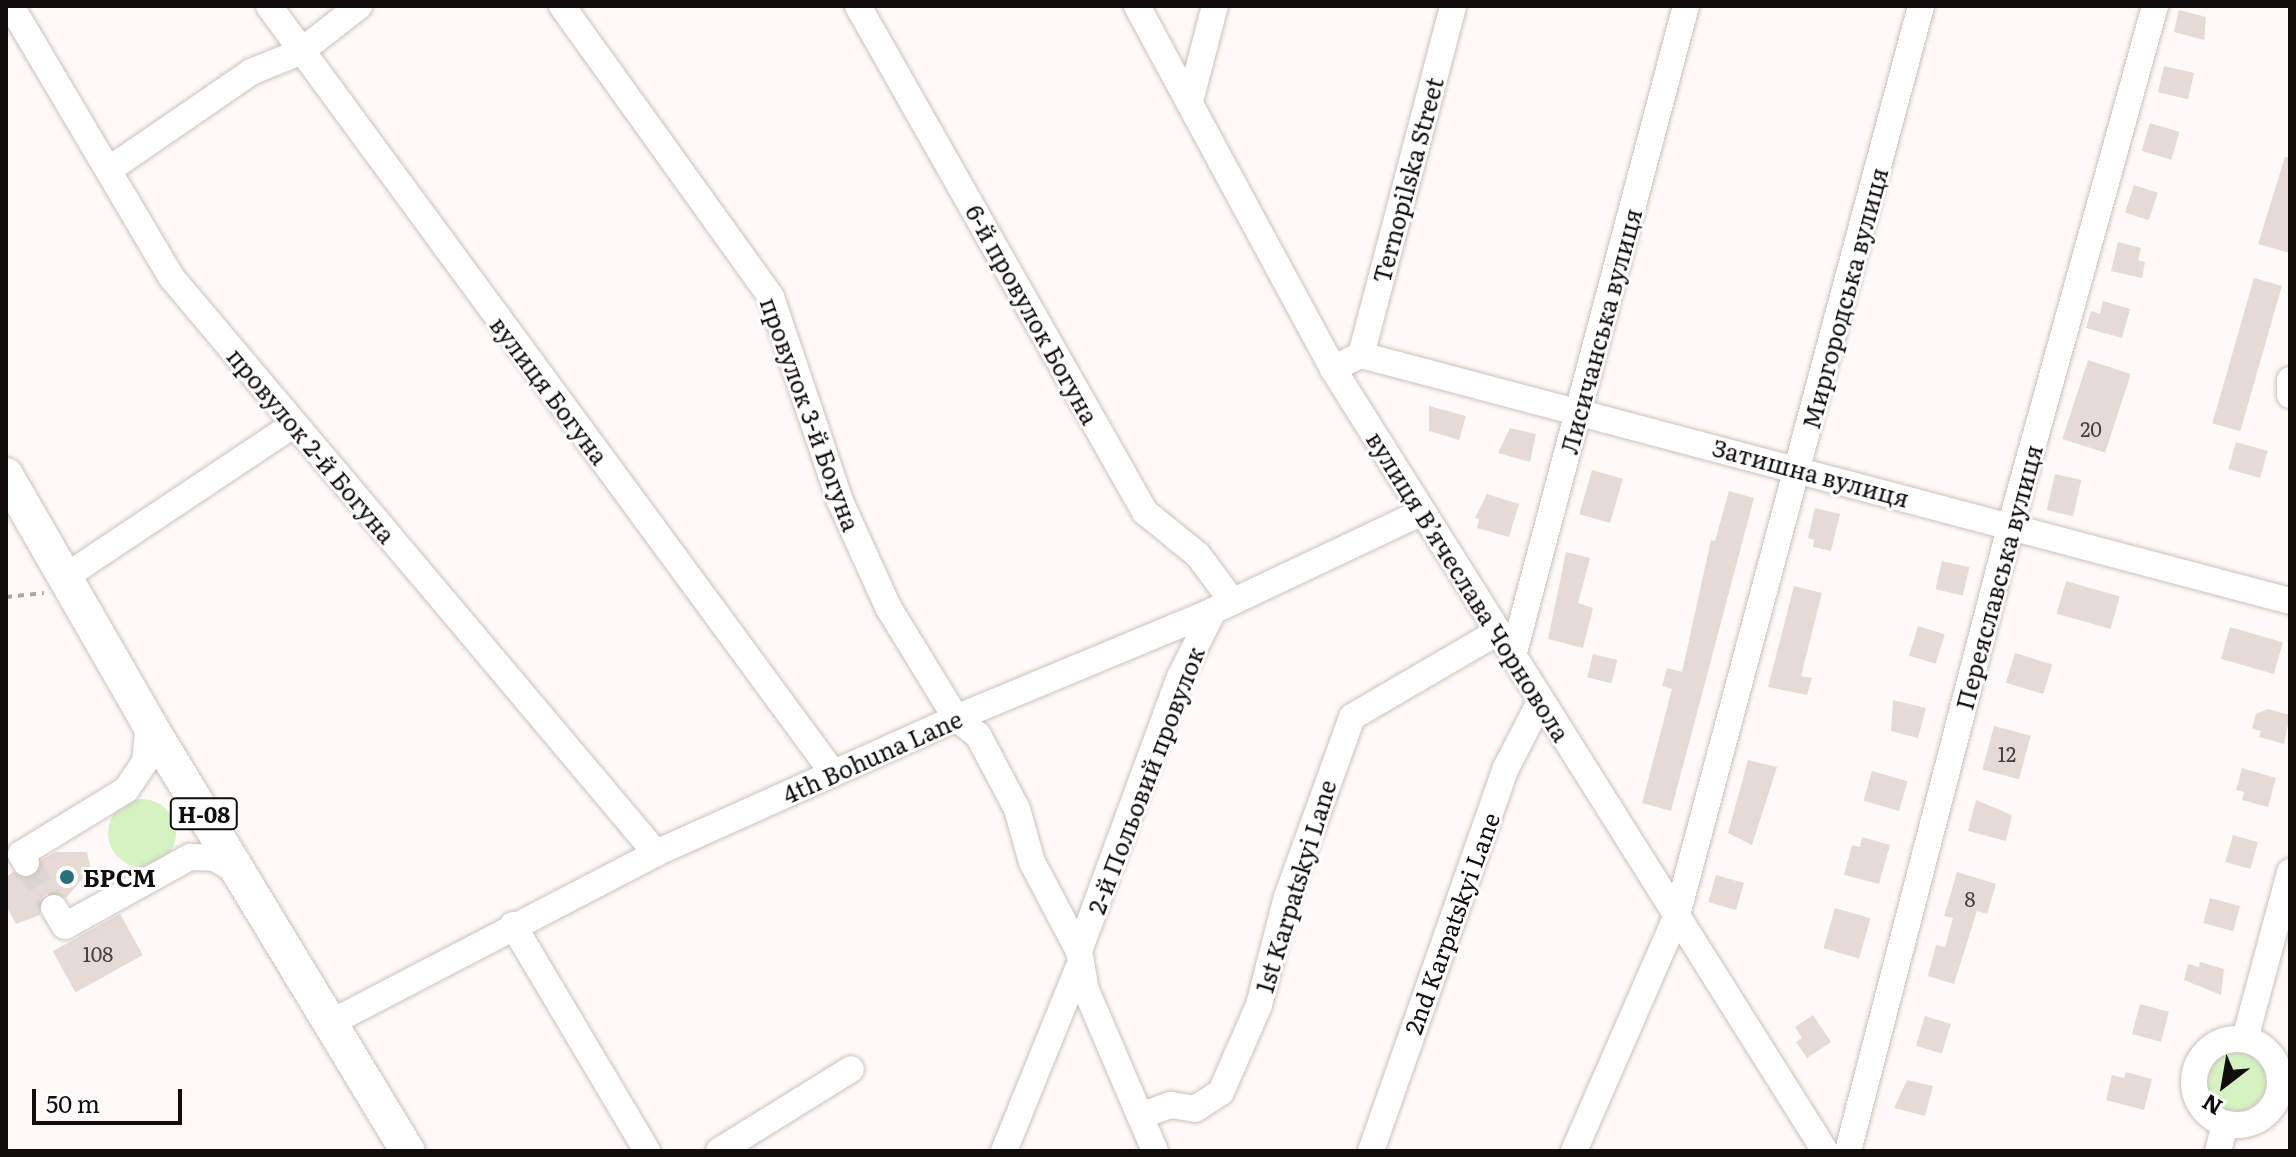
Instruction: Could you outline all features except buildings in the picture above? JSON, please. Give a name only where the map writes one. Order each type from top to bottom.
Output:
[{"type":"main road","name":"Н-08","points":[[6,475],[149,724],[408,1151]]},
{"type":"street","name":"провулок 2-й Богуна","points":[[11,6],[172,278],[656,853]]},
{"type":"street","name":"вулиця Богуна","points":[[269,6],[833,773]]},
{"type":"street","points":[[110,169],[251,72],[300,52],[359,6]]},
{"type":"street","name":"провулок 3-й Богуна","points":[[562,6],[771,297],[840,501],[888,607],[956,718],[985,748],[1017,809],[1048,900],[1078,960],[1140,1116]]},
{"type":"street","name":"6-й провулок Богуна","points":[[858,6],[1145,512],[1198,555],[1223,606]]},
{"type":"street","name":"вулиця Вʼячеслава Чорновола","points":[[1137,6],[1333,369],[1496,633],[1825,1151]]},
{"type":"street","points":[[1190,101],[1215,6]]},
{"type":"street","name":"Ternopilska Street","points":[[1361,355],[1453,6]]},
{"type":"street","name":"Лисичанська вулиця","points":[[1513,656],[1686,6]]},
{"type":"street","name":"Миргородська вулиця","points":[[1574,1151],[1677,915],[1921,6]]},
{"type":"street","name":"Переяславська вулиця","points":[[1848,1151],[2011,524],[2155,6]]},
{"type":"street","points":[[1333,369],[1361,355]]},
{"type":"street","name":"Затишна вулиця","points":[[1361,355],[2011,524],[2290,601]]},
{"type":"street","points":[[2290,380],[2290,395]]},
{"type":"street","points":[[65,577],[294,424]]},
{"type":"street","name":"4th Bohuna Lane","points":[[332,1022],[656,853],[956,718],[1223,606],[1422,512]]},
{"type":"street","name":"2-й Польовий провулок","points":[[1004,1151],[1078,960],[1180,677],[1223,606]]},
{"type":"street","name":"1st Karpatskyi Lane","points":[[1140,1116],[1171,1105],[1195,1109],[1221,1092],[1259,1005],[1287,897],[1352,717],[1496,633]]},
{"type":"street","name":"2nd Karpatskyi Lane","points":[[1371,1151],[1506,768],[1541,700]]},
{"type":"street","points":[[26,863],[21,854],[126,790],[145,762],[149,724]]},
{"type":"street","points":[[54,908],[65,926],[190,857],[215,858],[241,874]]},
{"type":"street","points":[[2245,1039],[2290,872]]},
{"type":"street","points":[[513,925],[647,1151]]},
{"type":"street","points":[[2245,1039],[2258,1044],[2277,1065],[2279,1092],[2264,1116],[2239,1126],[2225,1124],[2201,1107],[2194,1094],[2196,1065],[2216,1043],[2245,1039]]},
{"type":"street","points":[[719,1151],[851,1069]]},
{"type":"street","points":[[1140,1116],[1155,1151]]},
{"type":"street","points":[[2218,1151],[2225,1124]]},
{"type":"path","points":[[6,597],[38,597],[65,577]]},
{"type":"green space","points":[[142,799],[166,809],[176,833],[166,857],[142,867],[118,857],[108,833],[118,809]]},
{"type":"green space","points":[[2230,1051],[2242,1051],[2259,1060],[2266,1071],[2266,1095],[2259,1106],[2242,1115],[2230,1115],[2218,1110],[2209,1101],[2204,1089],[2204,1077],[2209,1065],[2218,1056]]},
{"type":"tunnel","points":[[26,863],[54,908]]},
{"type":"place","name":"БРСМ","points":[[67,877]]}]
